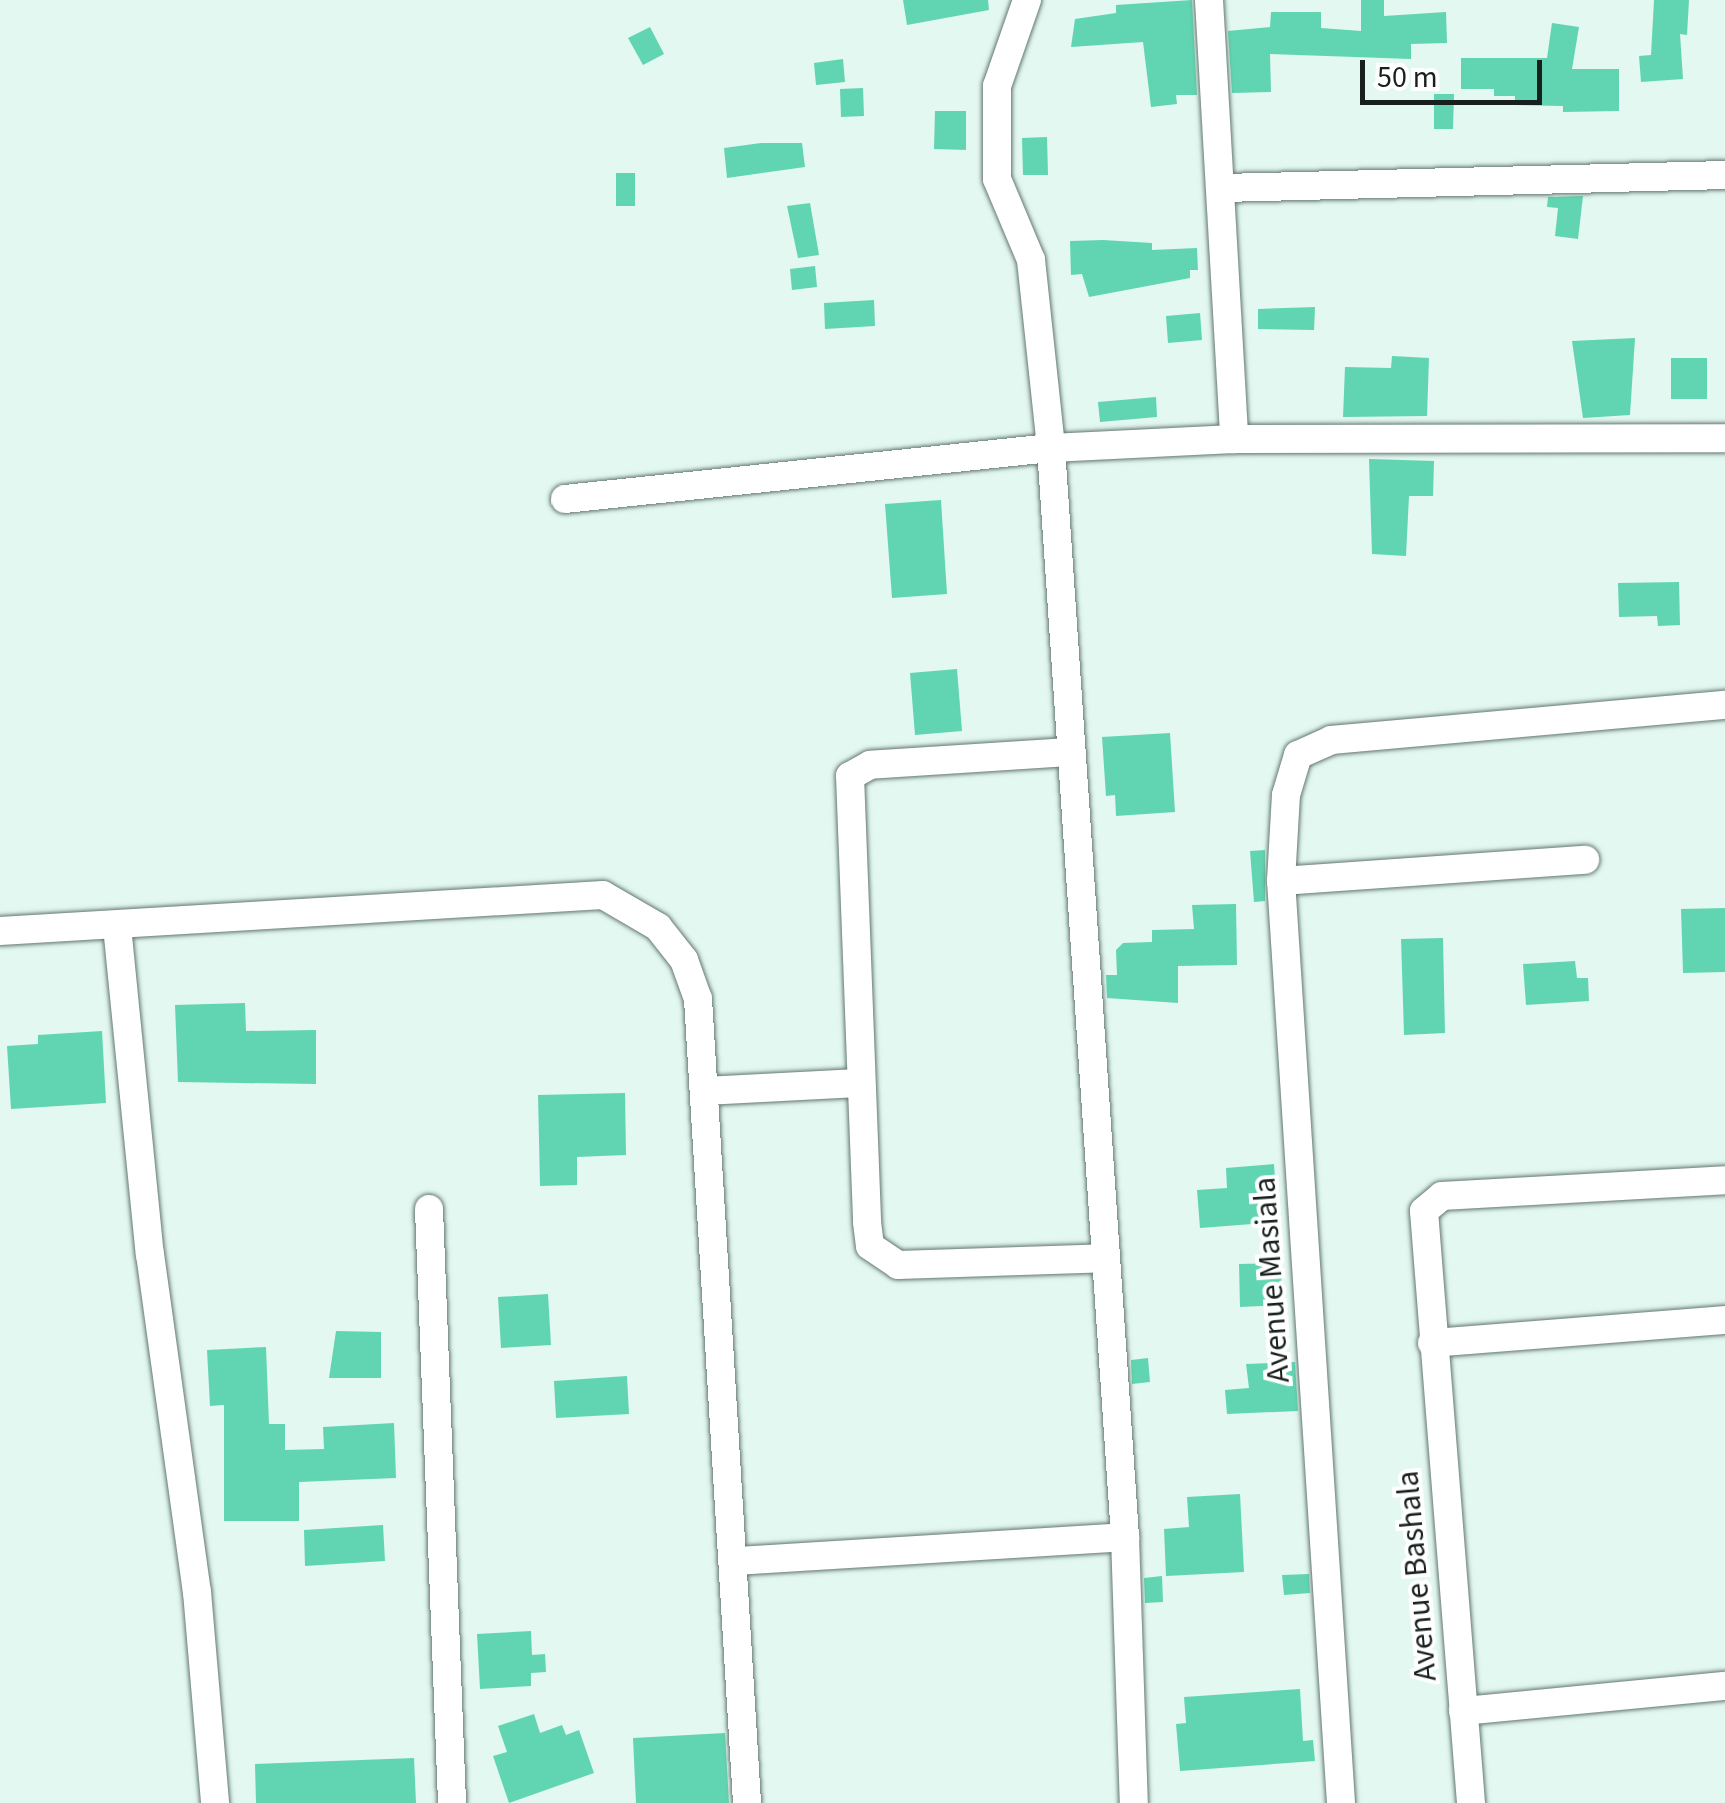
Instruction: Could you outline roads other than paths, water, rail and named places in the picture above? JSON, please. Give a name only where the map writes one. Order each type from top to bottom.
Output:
[{"type":"street","points":[[1027,0],[997,86],[997,179],[1031,260],[1051,448],[1125,1537],[1134,1803]]},
{"type":"street","points":[[1208,0],[1223,188],[1234,439]]},
{"type":"street","points":[[1223,188],[1725,175]]},
{"type":"street","points":[[565,499],[1051,448],[1234,439],[1725,438]]},
{"type":"street","name":"Avenue Masiala","points":[[1341,1803],[1281,881],[1286,795],[1298,755],[1331,740],[1725,706]]},
{"type":"street","points":[[1069,752],[870,765],[850,776],[867,1222],[870,1246],[881,1258],[898,1265],[1105,1258]]},
{"type":"street","points":[[1281,881],[1585,860]]},
{"type":"street","points":[[0,931],[604,895],[658,927],[684,960],[698,999],[736,1561],[746,1803]]},
{"type":"street","points":[[117,926],[150,1254],[197,1592],[214,1803]]},
{"type":"street","points":[[704,1091],[859,1083]]},
{"type":"street","name":"Avenue Bashala","points":[[1470,1803],[1424,1211],[1430,1200],[1725,1180]]},
{"type":"street","points":[[429,1209],[452,1803]]},
{"type":"street","points":[[1432,1343],[1725,1320]]},
{"type":"street","points":[[736,1561],[1125,1537]]},
{"type":"street","points":[[1463,1711],[1725,1686]]}]
